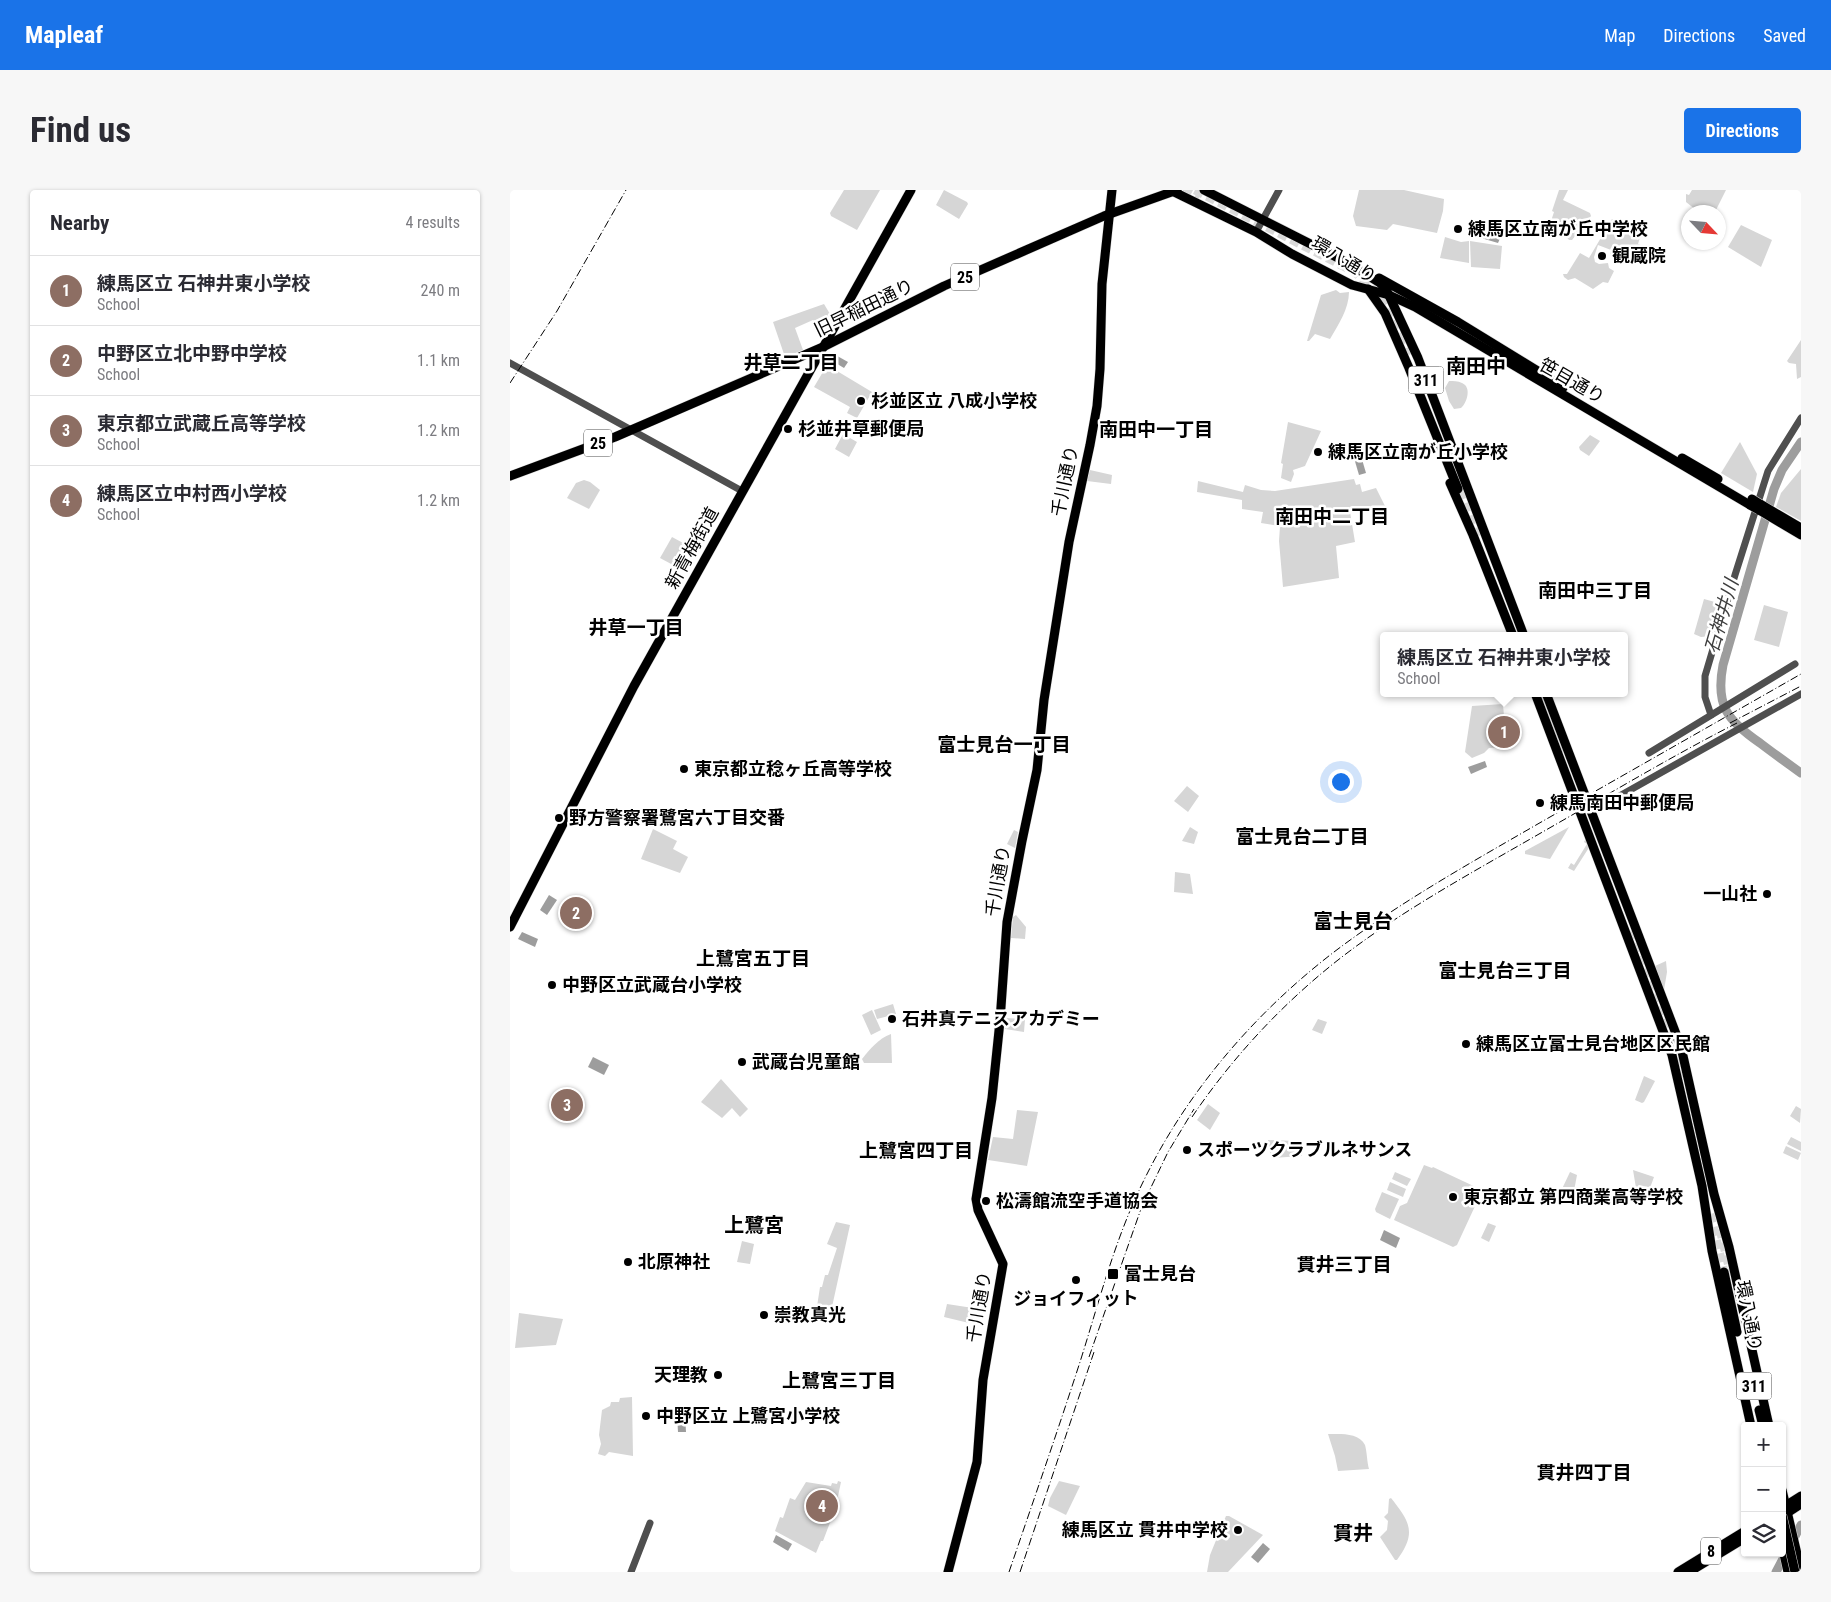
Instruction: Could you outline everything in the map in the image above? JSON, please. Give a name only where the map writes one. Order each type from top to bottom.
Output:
[{"type":"main road","name":"新青梅街道","points":[[510,927],[634,686],[911,190]]},
{"type":"main road","name":"千川通り","points":[[948,1572],[977,1462],[983,1380],[1003,1264],[978,1210],[976,1199],[992,1098],[1008,914],[1037,770],[1044,700],[1067,549],[1095,419],[1100,369],[1102,284],[1112,190]]},
{"type":"main road","name":"旧早稲田通り","points":[[510,476],[632,430],[823,347],[944,286],[1109,214],[1173,190]]},
{"type":"main road","points":[[1173,190],[1256,232],[1334,276],[1352,285],[1368,289]]},
{"type":"main road","name":"311","points":[[1204,190],[1360,270],[1380,283],[1389,295],[1418,358],[1522,632]]},
{"type":"main road","points":[[1210,209],[1217,205],[1218,199],[1216,196]]},
{"type":"main road","points":[[1224,216],[1221,213],[1221,208],[1224,204],[1230,203]]},
{"type":"main road","name":"環八通り","points":[[1272,238],[1368,289],[1384,313],[1410,368],[1458,489]]},
{"type":"main road","name":"笹目通り","points":[[1360,270],[1396,286],[1505,350],[1526,365],[1751,502]]},
{"type":"main road","name":"笹目通り","points":[[1368,289],[1389,295],[1415,307],[1761,507],[1801,535]]},
{"type":"main road","name":"笹目通り","points":[[1403,295],[1505,355],[1526,365]]},
{"type":"main road","points":[[1399,319],[1399,312],[1404,306],[1415,307]]},
{"type":"main road","points":[[1400,349],[1405,370],[1511,632]]},
{"type":"main road","name":"311","points":[[1411,354],[1441,430],[1460,468]]},
{"type":"main road","name":"笹目通り","points":[[1775,516],[1801,528]]},
{"type":"main road","points":[[1537,697],[1672,1055],[1702,1186],[1710,1237],[1745,1360],[1755,1381],[1760,1403],[1767,1422]]},
{"type":"main road","points":[[1548,697],[1670,1015],[1682,1053],[1714,1194],[1729,1247],[1745,1360],[1746,1401]]},
{"type":"main road","name":"環八通り","points":[[1727,1274],[1745,1360],[1748,1391],[1755,1422]]},
{"type":"main road","points":[[1745,1360],[1743,1378],[1750,1422]]},
{"type":"main road","name":"環八通り","points":[[1745,1360],[1760,1403],[1762,1422]]},
{"type":"main road","points":[[1743,1378],[1748,1391]]},
{"type":"main road","points":[[1786,1491],[1790,1494],[1801,1496]]},
{"type":"main road","points":[[1786,1509],[1801,1496]]},
{"type":"main road","points":[[1786,1510],[1801,1504]]},
{"type":"main road","points":[[1784,1512],[1791,1527],[1801,1571]]},
{"type":"main road","points":[[1784,1512],[1795,1572]]},
{"type":"main road","name":"8","points":[[1678,1572],[1741,1533]]},
{"type":"main road","name":"8","points":[[1689,1572],[1741,1540]]},
{"type":"main road","points":[[1781,1557],[1783,1572]]},
{"type":"main road","points":[[1785,1557],[1788,1572]]},
{"type":"street","points":[[1256,232],[1279,190]]},
{"type":"street","points":[[510,363],[742,491]]},
{"type":"street","points":[[1711,715],[1705,697],[1705,676],[1764,480],[1773,461],[1801,418]]},
{"type":"street","points":[[1649,752],[1795,664]]},
{"type":"street","points":[[1591,812],[1801,694]]},
{"type":"street","points":[[630,1572],[650,1523]]},
{"type":"shaded area","points":[[844,190],[880,190],[857,230],[831,216],[830,213]]},
{"type":"shaded area","points":[[944,190],[967,202],[968,204],[959,219],[936,205]]},
{"type":"shaded area","points":[[1359,190],[1404,190],[1444,199],[1437,233],[1393,224],[1387,230],[1356,226],[1353,216]]},
{"type":"shaded area","points":[[1559,190],[1568,190],[1563,200],[1590,213],[1591,216],[1572,240],[1569,240],[1560,230],[1550,224]]},
{"type":"shaded area","points":[[1692,190],[1726,190],[1718,205],[1690,205],[1686,202],[1686,194],[1689,195]]},
{"type":"shaded area","points":[[1612,219],[1639,231],[1641,234],[1638,244],[1646,247],[1637,264],[1610,254],[1611,250],[1598,245],[1594,257],[1595,262],[1599,264],[1608,263],[1609,268],[1614,271],[1608,283],[1603,282],[1593,289],[1575,278],[1568,280],[1564,277],[1563,274],[1567,274],[1580,253],[1589,258]]},
{"type":"shaded area","points":[[1741,225],[1772,240],[1761,267],[1728,247]]},
{"type":"shaded area","points":[[1483,231],[1501,236],[1498,243],[1481,238]]},
{"type":"shaded area","points":[[1445,237],[1461,242],[1469,241],[1469,263],[1440,258]]},
{"type":"shaded area","points":[[1470,241],[1502,246],[1500,269],[1471,267]]},
{"type":"shaded area","points":[[1336,290],[1340,293],[1349,292],[1349,298],[1345,311],[1330,339],[1315,334],[1307,341],[1321,295]]},
{"type":"shaded area","points":[[824,304],[833,319],[820,338],[813,320],[795,328],[803,350],[785,357],[773,322]]},
{"type":"shaded area","points":[[1801,340],[1801,377],[1797,379],[1796,364],[1787,361]]},
{"type":"shaded area","points":[[832,353],[848,362],[844,368],[829,359]]},
{"type":"shaded area","points":[[827,365],[872,392],[857,418],[847,413],[850,407],[814,387]]},
{"type":"shaded area","points":[[1449,381],[1460,382],[1467,388],[1467,399],[1461,408],[1454,409],[1449,401],[1445,388]]},
{"type":"shaded area","points":[[1288,422],[1321,431],[1305,466],[1293,470],[1294,474],[1291,482],[1281,478],[1283,464],[1281,463]]},
{"type":"shaded area","points":[[843,434],[857,442],[849,457],[835,449]]},
{"type":"shaded area","points":[[1590,435],[1600,441],[1589,456],[1580,450],[1579,447]]},
{"type":"shaded area","points":[[1740,442],[1757,474],[1753,492],[1721,473]]},
{"type":"shaded area","points":[[1361,456],[1366,473],[1359,475],[1354,458]]},
{"type":"shaded area","points":[[1801,469],[1801,521],[1776,507],[1781,493]]},
{"type":"shaded area","points":[[1090,470],[1112,475],[1111,484],[1087,481]]},
{"type":"shaded area","points":[[1354,479],[1356,485],[1360,484],[1362,492],[1376,488],[1386,508],[1350,512],[1355,542],[1336,546],[1339,578],[1283,587],[1279,541],[1280,526],[1261,523],[1263,512],[1242,509],[1242,500],[1197,492],[1198,481],[1243,492],[1245,485],[1261,490],[1275,491]]},
{"type":"shaded area","points":[[584,480],[600,490],[589,509],[567,498],[576,483]]},
{"type":"shaded area","points":[[672,537],[685,544],[673,565],[660,558]]},
{"type":"shaded area","points":[[1704,599],[1722,604],[1713,636],[1701,637],[1694,634]]},
{"type":"shaded area","points":[[1764,605],[1788,612],[1779,647],[1754,640]]},
{"type":"shaded area","points":[[1540,697],[1545,697],[1565,752],[1560,753]]},
{"type":"shaded area","points":[[1503,704],[1506,742],[1504,747],[1489,748],[1484,753],[1472,758],[1465,752],[1472,706]]},
{"type":"shaded area","points":[[1485,761],[1487,767],[1471,774],[1468,767]]},
{"type":"shaded area","points":[[1187,786],[1199,796],[1188,812],[1174,801]]},
{"type":"shaded area","points":[[1190,827],[1198,832],[1194,844],[1182,841]]},
{"type":"shaded area","points":[[1569,827],[1550,859],[1525,854],[1525,851]]},
{"type":"shaded area","points":[[653,829],[677,841],[673,849],[688,857],[680,873],[641,859]]},
{"type":"shaded area","points":[[1014,830],[1018,832],[1015,848],[1007,844]]},
{"type":"shaded area","points":[[1586,838],[1590,846],[1574,871],[1568,868],[1571,863],[1574,865],[1587,844],[1584,842]]},
{"type":"shaded area","points":[[1175,872],[1190,874],[1193,894],[1174,892]]},
{"type":"shaded area","points":[[549,895],[557,900],[547,915],[540,910]]},
{"type":"shaded area","points":[[1016,915],[1026,927],[1025,939],[1011,938],[1013,917]]},
{"type":"shaded area","points":[[522,932],[538,939],[535,947],[518,939]]},
{"type":"shaded area","points":[[1666,961],[1667,972],[1664,990],[1655,966]]},
{"type":"shaded area","points":[[893,1004],[896,1014],[877,1019],[874,1010]]},
{"type":"shaded area","points":[[872,1010],[881,1030],[871,1035],[862,1015]]},
{"type":"shaded area","points":[[1006,1018],[1025,1019],[1024,1032],[1005,1029]]},
{"type":"shaded area","points":[[1318,1019],[1327,1022],[1322,1034],[1312,1030]]},
{"type":"shaded area","points":[[891,1034],[892,1063],[864,1063],[862,1059],[871,1048],[878,1041]]},
{"type":"shaded area","points":[[593,1057],[609,1065],[604,1075],[588,1067]]},
{"type":"shaded area","points":[[1644,1076],[1655,1081],[1642,1103],[1635,1100]]},
{"type":"shaded area","points":[[721,1079],[748,1109],[740,1117],[732,1108],[722,1118],[701,1102]]},
{"type":"shaded area","points":[[1208,1104],[1220,1113],[1210,1130],[1197,1120]]},
{"type":"shaded area","points":[[1796,1106],[1801,1109],[1800,1123],[1790,1116]]},
{"type":"shaded area","points":[[1017,1110],[1038,1112],[1027,1166],[988,1160],[993,1137],[1013,1139]]},
{"type":"shaded area","points":[[1791,1137],[1801,1142],[1801,1151],[1787,1144]]},
{"type":"shaded area","points":[[1268,1140],[1297,1141],[1302,1156],[1272,1158]]},
{"type":"shaded area","points":[[1786,1146],[1801,1153],[1798,1160],[1783,1153]]},
{"type":"shaded area","points":[[1424,1165],[1433,1167],[1482,1191],[1457,1245],[1453,1247],[1394,1220],[1400,1206],[1407,1203]]},
{"type":"shaded area","points":[[1633,1170],[1654,1177],[1650,1188],[1642,1186],[1636,1188]]},
{"type":"shaded area","points":[[1395,1172],[1411,1179],[1407,1186],[1392,1179]]},
{"type":"shaded area","points":[[1570,1172],[1577,1175],[1573,1196],[1561,1191]]},
{"type":"shaded area","points":[[1390,1182],[1406,1189],[1403,1197],[1387,1190]]},
{"type":"shaded area","points":[[1382,1192],[1399,1199],[1390,1219],[1376,1212],[1375,1209]]},
{"type":"shaded area","points":[[836,1222],[850,1225],[830,1316],[816,1313],[820,1287],[822,1287],[825,1275],[828,1275],[837,1248],[827,1244]]},
{"type":"shaded area","points":[[1488,1223],[1496,1226],[1489,1242],[1481,1238]]},
{"type":"shaded area","points":[[1384,1230],[1400,1238],[1396,1248],[1380,1240]]},
{"type":"shaded area","points":[[742,1241],[754,1244],[750,1264],[737,1262]]},
{"type":"shaded area","points":[[947,1304],[973,1308],[969,1323],[944,1317]]},
{"type":"shaded area","points":[[519,1313],[563,1319],[556,1345],[515,1348]]},
{"type":"shaded area","points":[[632,1397],[633,1456],[609,1452],[605,1456],[598,1454],[601,1444],[599,1435],[602,1410],[610,1406],[611,1402],[619,1402],[620,1398]]},
{"type":"shaded area","points":[[677,1414],[685,1414],[686,1432],[678,1432]]},
{"type":"shaded area","points":[[1328,1434],[1354,1436],[1362,1441],[1365,1445],[1369,1469],[1338,1471]]},
{"type":"shaded area","points":[[838,1481],[841,1482],[833,1520],[831,1520],[816,1553],[775,1531],[780,1517],[783,1518],[790,1498],[795,1500],[806,1482],[831,1486],[832,1483],[837,1484]]},
{"type":"shaded area","points":[[1059,1481],[1080,1486],[1066,1515],[1048,1506]]},
{"type":"shaded area","points":[[1391,1498],[1403,1514],[1409,1528],[1407,1542],[1397,1560],[1395,1560],[1380,1537],[1387,1530],[1388,1521],[1384,1517],[1388,1513],[1389,1499]]},
{"type":"shaded area","points":[[1226,1516],[1263,1535],[1228,1572],[1207,1572],[1210,1555]]},
{"type":"shaded area","points":[[776,1535],[792,1544],[788,1551],[773,1542]]},
{"type":"shaded area","points":[[1263,1543],[1270,1549],[1258,1563],[1251,1557]]},
{"type":"waterway","name":"石神井川","points":[[1801,442],[1782,470],[1774,489],[1723,665],[1721,679],[1723,702],[1726,711],[1732,719],[1749,735],[1801,773]]},
{"type":"waterway","name":"石神井川","points":[[1776,1572],[1801,1525]]},
{"type":"tunnel","points":[[1183,190],[1199,198]]},
{"type":"tunnel","points":[[1195,190],[1353,271],[1371,286],[1387,304],[1395,319],[1402,343]]},
{"type":"tunnel","points":[[1402,335],[1411,354]]},
{"type":"tunnel","points":[[1458,477],[1481,535]]},
{"type":"tunnel","points":[[1630,931],[1670,1038]]},
{"type":"tunnel","points":[[1672,1032],[1684,1077]]},
{"type":"tunnel","points":[[1710,1214],[1724,1272]]},
{"type":"tunnel","points":[[1720,1229],[1731,1275]]},
{"type":"railway","points":[[510,383],[557,311],[626,190]]},
{"type":"railway","points":[[1009,1572],[1071,1389],[1109,1269],[1134,1201],[1163,1145],[1182,1114],[1227,1054],[1252,1026],[1305,975],[1385,916],[1490,852],[1801,674]]},
{"type":"railway","points":[[1730,723],[1801,686]]},
{"type":"railway","points":[[1192,1117],[1241,1053],[1277,1014],[1317,977],[1362,942],[1466,876],[1737,723]]},
{"type":"railway","points":[[1089,1357],[1142,1206],[1168,1152],[1194,1109]]},
{"type":"railway","points":[[1020,1572],[1094,1352]]},
{"type":"place","name":"練馬区立南が丘中学校","points":[[1458,229]]},
{"type":"place","name":"観蔵院","points":[[1602,256]]},
{"type":"place","name":"杉並区立 八成小学校","points":[[861,401]]},
{"type":"place","name":"杉並井草郵便局","points":[[788,429]]},
{"type":"place","name":"練馬区立南が丘小学校","points":[[1318,452]]},
{"type":"place","name":"練馬区立 石神井東小学校","points":[[1504,732]]},
{"type":"place","name":"東京都立稔ヶ丘高等学校","points":[[684,769]]},
{"type":"place","name":"練馬南田中郵便局","points":[[1540,803]]},
{"type":"place","name":"野方警察署鷺宮六丁目交番","points":[[559,818]]},
{"type":"place","name":"一山社","points":[[1767,894]]},
{"type":"place","name":"中野区立北中野中学校","points":[[576,913]]},
{"type":"place","name":"中野区立武蔵台小学校","points":[[552,985]]},
{"type":"place","name":"石井真テニスアカデミー","points":[[892,1019]]},
{"type":"place","name":"練馬区立富士見台地区区民館","points":[[1466,1044]]},
{"type":"place","name":"武蔵台児童館","points":[[742,1062]]},
{"type":"place","name":"東京都立武蔵丘高等学校","points":[[567,1105]]},
{"type":"place","name":"スポーツクラブルネサンス","points":[[1187,1150]]},
{"type":"place","name":"東京都立 第四商業高等学校","points":[[1453,1197]]},
{"type":"place","name":"松濤館流空手道協会","points":[[986,1201]]},
{"type":"place","name":"北原神社","points":[[628,1262]]},
{"type":"place","name":"富士見台","points":[[1113,1274]]},
{"type":"place","name":"ジョイフィット","points":[[1076,1280]]},
{"type":"place","name":"崇教真光","points":[[764,1315]]},
{"type":"place","name":"天理教","points":[[718,1375]]},
{"type":"place","name":"中野区立 上鷺宮小学校","points":[[646,1416]]},
{"type":"place","name":"練馬区立中村西小学校","points":[[822,1506]]},
{"type":"place","name":"練馬区立 貫井中学校","points":[[1238,1530]]},
{"type":"district","name":"井草二丁目","points":[[791,362]]},
{"type":"district","name":"南田中","points":[[1476,366]]},
{"type":"district","name":"南田中一丁目","points":[[1156,429]]},
{"type":"district","name":"南田中二丁目","points":[[1332,516]]},
{"type":"district","name":"南田中三丁目","points":[[1595,590]]},
{"type":"district","name":"井草一丁目","points":[[636,627]]},
{"type":"district","name":"富士見台一丁目","points":[[1004,744]]},
{"type":"district","name":"富士見台二丁目","points":[[1302,836]]},
{"type":"district","name":"富士見台","points":[[1353,921]]},
{"type":"district","name":"上鷺宮五丁目","points":[[753,958]]},
{"type":"district","name":"富士見台三丁目","points":[[1505,970]]},
{"type":"district","name":"上鷺宮四丁目","points":[[916,1150]]},
{"type":"district","name":"上鷺宮","points":[[754,1225]]},
{"type":"district","name":"貫井三丁目","points":[[1344,1264]]},
{"type":"district","name":"上鷺宮三丁目","points":[[839,1380]]},
{"type":"district","name":"貫井四丁目","points":[[1584,1472]]},
{"type":"district","name":"貫井","points":[[1353,1533]]}]
